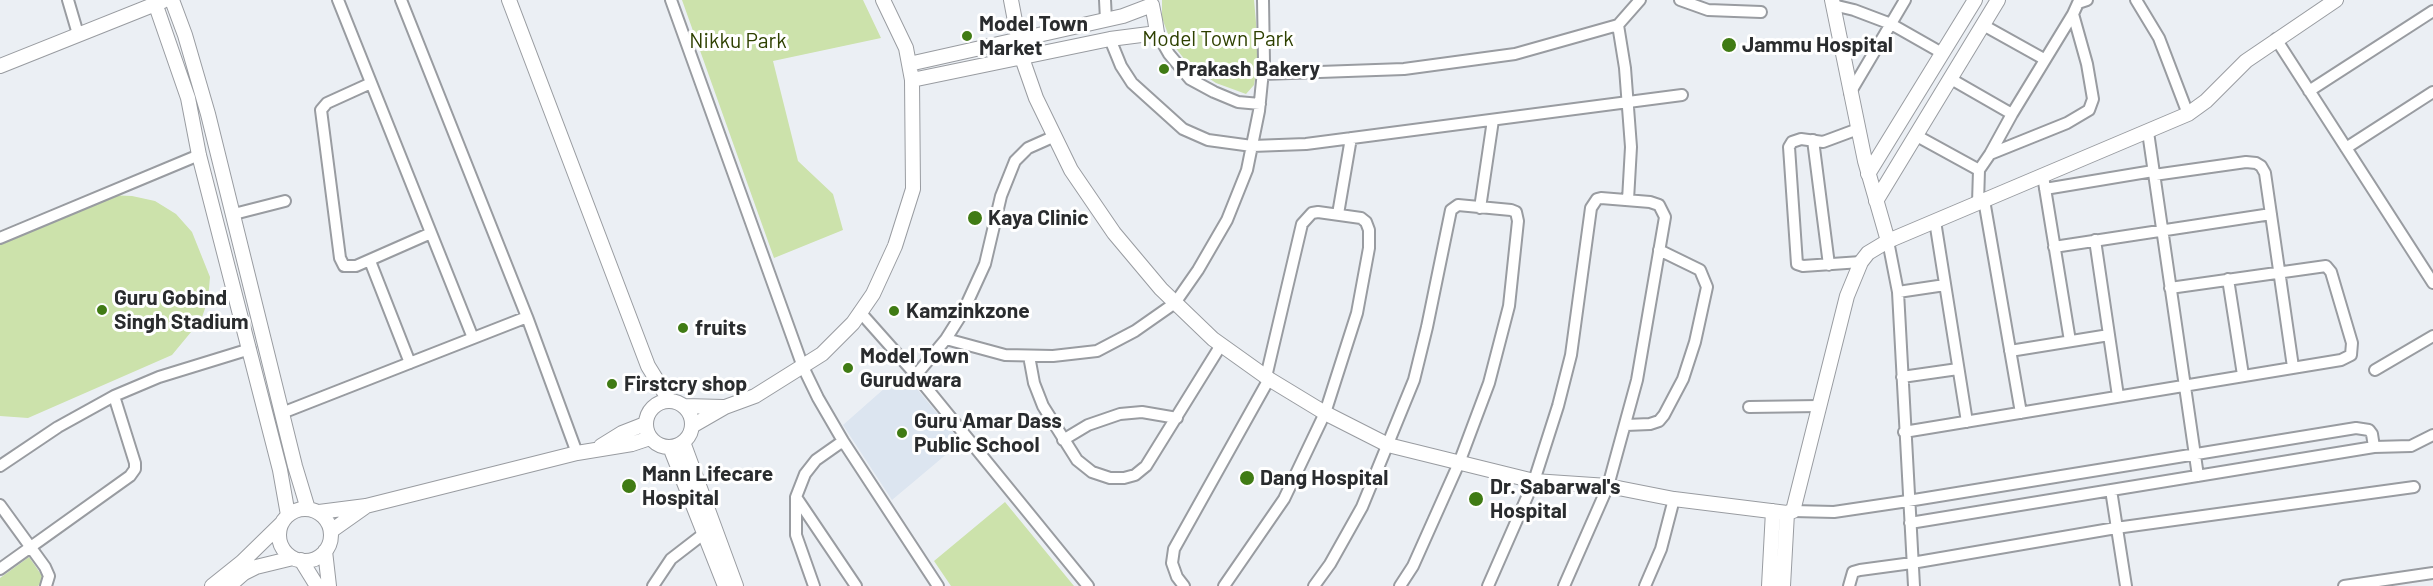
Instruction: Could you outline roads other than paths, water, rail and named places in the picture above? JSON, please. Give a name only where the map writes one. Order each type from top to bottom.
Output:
[{"type":"street","points":[[68,0],[78,34]]},
{"type":"street","points":[[172,0],[208,114],[282,413],[313,511],[328,522],[331,531],[329,546],[316,558],[297,559],[256,567],[244,573],[229,586]]},
{"type":"street","points":[[338,0],[473,338]]},
{"type":"street","points":[[401,0],[527,317],[577,453]]},
{"type":"street","points":[[509,0],[648,366],[669,400],[685,406],[725,406]]},
{"type":"street","points":[[671,0],[803,367],[843,441],[938,586]]},
{"type":"street","points":[[693,426],[725,406],[755,396],[822,354],[873,294],[895,246],[912,189],[912,80],[906,48],[883,0]]},
{"type":"street","points":[[1011,0],[1022,58],[1036,98],[1071,170],[1114,233],[1161,290],[1221,345],[1268,378],[1325,413],[1388,446],[1534,481],[1608,486],[1674,499],[1784,512],[1834,512],[2356,428],[2369,430],[2374,447]]},
{"type":"street","points":[[1105,0],[1106,20]]},
{"type":"street","points":[[946,339],[1005,355],[1053,356],[1097,351],[1135,331],[1175,303],[1198,270],[1227,220],[1247,170],[1260,105],[1263,74],[1263,0]]},
{"type":"street","points":[[1263,74],[1404,69],[1515,54],[1618,25],[1640,0]]},
{"type":"street","points":[[1680,0],[1761,12]]},
{"type":"street","points":[[1850,93],[1905,0]]},
{"type":"street","points":[[1868,174],[1974,0]]},
{"type":"street","points":[[1876,201],[1998,0]]},
{"type":"street","points":[[2136,0],[2159,38],[2188,114]]},
{"type":"street","points":[[1769,586],[1784,512],[1819,406],[1848,296],[1860,262],[1868,253],[1888,241],[1981,202],[2044,182],[2188,114],[2206,101],[2246,61],[2336,0]]},
{"type":"street","points":[[1,63],[158,1],[188,98],[199,155],[280,470],[285,519],[279,533],[281,545],[297,559],[317,586]]},
{"type":"street","points":[[2021,413],[1981,202],[1979,170],[2079,1]]},
{"type":"street","points":[[1833,2],[1891,24],[1942,52]]},
{"type":"street","points":[[1833,2],[1868,174],[1888,241],[1898,292],[1914,586]]},
{"type":"street","points":[[909,64],[1106,20],[1152,3],[1157,33],[1169,54],[1190,79],[1238,102],[1260,105]]},
{"type":"street","points":[[2309,91],[2433,10]]},
{"type":"street","points":[[1990,154],[2067,123],[2089,110],[2093,99],[2087,64],[2073,14]]},
{"type":"street","points":[[1618,25],[1628,101],[1630,147],[1628,200]]},
{"type":"street","points":[[1983,25],[2044,59]]},
{"type":"street","points":[[912,80],[1110,39],[1157,33]]},
{"type":"street","points":[[1110,39],[1121,66],[1132,83],[1183,129],[1208,140],[1252,146],[1306,144],[1683,95]]},
{"type":"street","points":[[2276,39],[2431,277]]},
{"type":"street","points":[[1951,79],[2012,114]]},
{"type":"street","points":[[371,83],[327,103],[321,110],[340,258],[344,266],[349,268],[370,261],[431,233]]},
{"type":"street","points":[[2346,148],[2433,92]]},
{"type":"street","points":[[1480,208],[1493,120]]},
{"type":"street","points":[[1858,129],[1823,142],[1795,140],[1789,147],[1795,260],[1799,266],[1860,262]]},
{"type":"street","points":[[2148,132],[2198,476]]},
{"type":"street","points":[[916,375],[946,339],[963,312],[985,264],[1001,196],[1015,161],[1028,148],[1055,136]]},
{"type":"street","points":[[1917,136],[1979,170]]},
{"type":"street","points":[[1338,214],[1351,138]]},
{"type":"street","points":[[1813,140],[1829,265]]},
{"type":"street","points":[[2,233],[199,155]]},
{"type":"street","points":[[2044,182],[2154,173],[2246,162],[2261,166],[2265,173],[2293,367]]},
{"type":"street","points":[[2044,182],[2070,341]]},
{"type":"street","points":[[1488,586],[1534,481],[1558,406],[1571,355],[1591,208],[1597,199],[1601,198],[1659,205],[1665,217],[1637,380],[1626,426],[1608,486],[1564,586]]},
{"type":"street","points":[[234,214],[285,201]]},
{"type":"street","points":[[1314,586],[1330,564],[1362,507],[1414,380],[1449,214],[1458,205],[1511,210],[1516,212],[1518,221],[1509,306],[1489,382],[1459,464],[1413,566],[1400,586]]},
{"type":"street","points":[[1184,586],[1177,577],[1172,564],[1174,549],[1268,378],[1302,224],[1312,213],[1361,218],[1366,222],[1369,230],[1369,248],[1357,313],[1325,413],[1284,500],[1224,586]]},
{"type":"street","points":[[2054,247],[2271,214]]},
{"type":"street","points":[[1935,221],[1967,422]]},
{"type":"street","points":[[2095,240],[2118,396]]},
{"type":"street","points":[[1626,426],[1650,424],[1659,421],[1664,415],[1683,379],[1707,287],[1700,270],[1659,250]]},
{"type":"street","points":[[370,261],[410,363]]},
{"type":"street","points":[[1904,432],[2351,356],[2352,343],[2329,268],[2320,265],[2170,288]]},
{"type":"street","points":[[2228,279],[2243,375]]},
{"type":"street","points":[[1898,292],[1945,285]]},
{"type":"street","points":[[860,312],[916,375],[1088,586]]},
{"type":"street","points":[[282,413],[527,317]]},
{"type":"street","points":[[2010,351],[2109,335]]},
{"type":"street","points":[[2375,370],[2433,336]]},
{"type":"street","points":[[1029,356],[1034,383],[1043,406],[1077,460],[1092,472],[1110,478],[1124,478],[1135,475],[1146,466],[1221,345]]},
{"type":"street","points":[[0,466],[58,427],[114,396],[159,377],[250,349]]},
{"type":"street","points":[[648,366],[654,405]]},
{"type":"street","points":[[1902,377],[1958,369]]},
{"type":"street","points":[[259,386],[274,381]]},
{"type":"street","points":[[0,569],[123,482],[135,469],[114,396]]},
{"type":"street","points":[[669,400],[654,405],[646,417],[645,424],[650,438],[663,447],[677,445],[691,432],[693,426],[689,411],[685,406]]},
{"type":"street","points":[[1749,407],[1819,406]]},
{"type":"street","points":[[1063,440],[1088,424],[1120,414],[1142,412],[1177,418]]},
{"type":"street","points":[[597,449],[622,433],[645,424]]},
{"type":"street","points":[[1910,523],[2374,447],[2411,446],[2433,435]]},
{"type":"street","points":[[212,586],[242,562],[298,509],[313,511],[366,506],[577,453],[632,444],[650,438]]},
{"type":"street","points":[[814,586],[796,535],[796,497],[805,474],[816,460],[843,441]]},
{"type":"street","points":[[677,445],[725,586]]},
{"type":"street","points":[[677,445],[736,586]]},
{"type":"street","points":[[1849,586],[1853,572],[1860,570],[2116,528],[2414,487]]},
{"type":"street","points":[[1990,488],[1992,510]]},
{"type":"street","points":[[2111,490],[2126,586]]},
{"type":"street","points":[[796,497],[856,586]]},
{"type":"street","points":[[1645,586],[1661,549],[1674,499]]},
{"type":"street","points":[[0,505],[50,576],[46,586]]},
{"type":"street","points":[[331,531],[366,506]]},
{"type":"street","points":[[1783,586],[1784,512]]},
{"type":"street","points":[[653,586],[670,559],[706,532]]},
{"type":"street","points":[[325,551],[328,586]]},
{"type":"street","points":[[2344,586],[2433,573]]},
{"type":"place","name":"Model Town Market","points":[[967,36]]},
{"type":"place","name":"Jammu Hospital","points":[[1729,45]]},
{"type":"place","name":"Prakash Bakery","points":[[1164,69]]},
{"type":"place","name":"Kaya Clinic","points":[[975,218]]},
{"type":"place","name":"Guru Gobind Singh Stadium","points":[[102,310]]},
{"type":"place","name":"Kamzinkzone","points":[[894,311]]},
{"type":"place","name":"fruits","points":[[683,328]]},
{"type":"place","name":"Model Town Gurudwara","points":[[848,368]]},
{"type":"place","name":"Firstcry shop","points":[[612,384]]},
{"type":"place","name":"Guru Amar Dass Public School","points":[[902,433]]},
{"type":"place","name":"Dang Hospital","points":[[1247,478]]},
{"type":"place","name":"Mann Lifecare Hospital","points":[[629,486]]},
{"type":"place","name":"Dr. Sabarwal's Hospital","points":[[1476,499]]},
{"type":"park label","name":"Model Town Park","points":[[1218,39]]},
{"type":"park label","name":"Nikku Park","points":[[738,41]]}]
